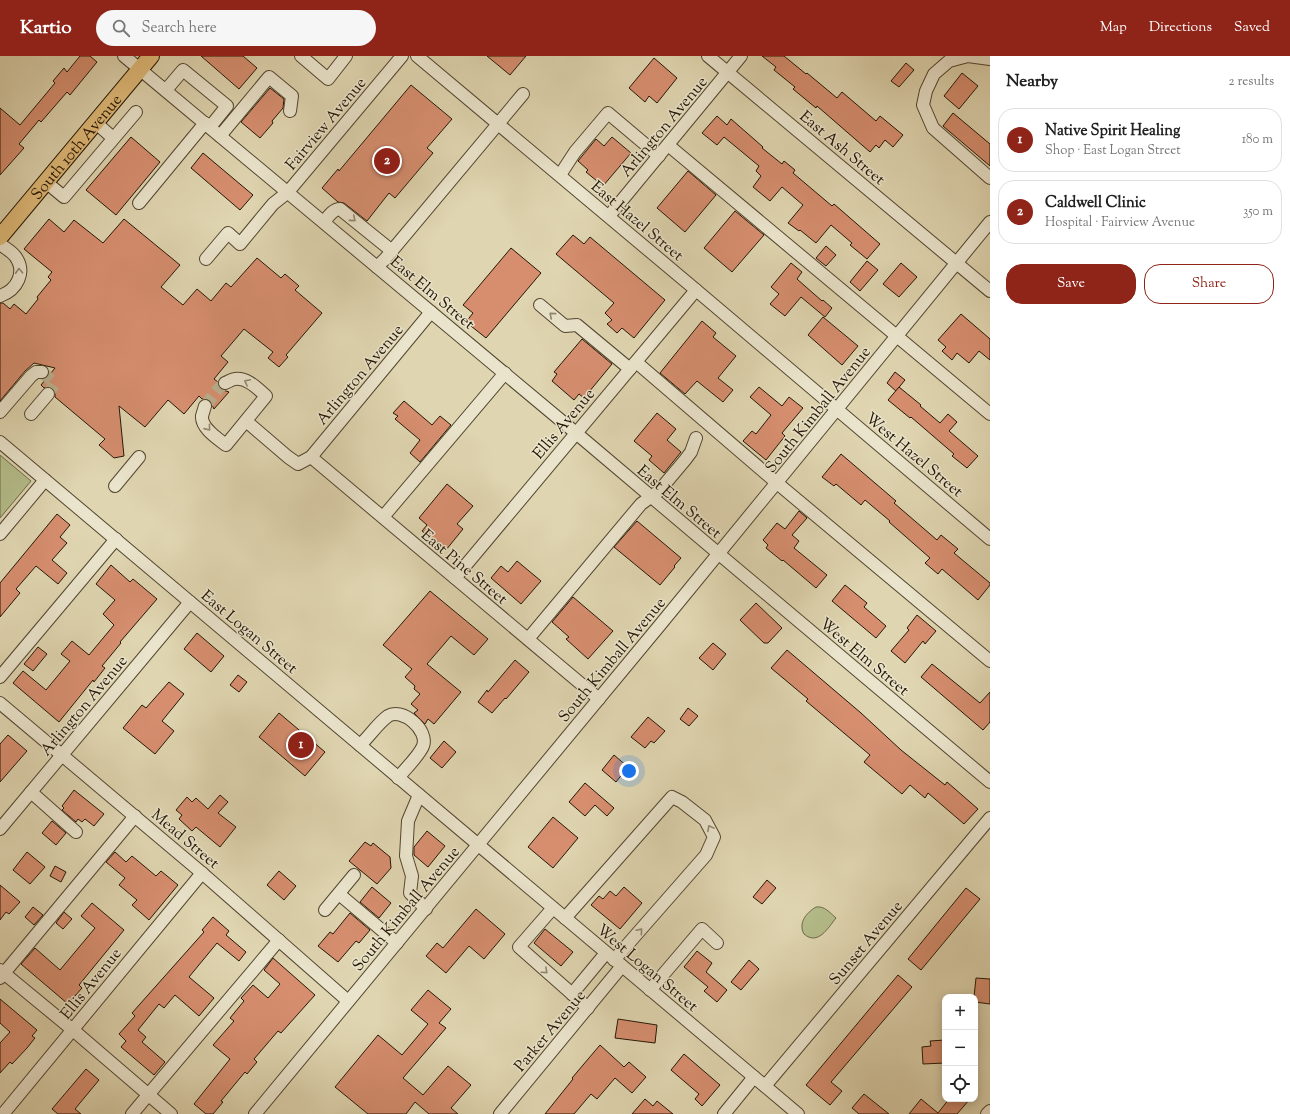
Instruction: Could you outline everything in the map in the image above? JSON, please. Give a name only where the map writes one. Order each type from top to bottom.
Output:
[{"type":"main road","name":"South 10th Avenue","points":[[0,237],[151,56]]},
{"type":"street","name":"East Elm Street","points":[[124,56],[378,266],[719,554]]},
{"type":"street","points":[[301,56],[328,79],[346,56]]},
{"type":"street","name":"Fairview Avenue","points":[[206,260],[228,233],[240,244],[273,204],[288,192],[402,56]]},
{"type":"street","name":"East Hazel Street","points":[[417,56],[609,216],[837,410]]},
{"type":"street","name":"East Ash Street","points":[[708,56],[990,291]]},
{"type":"street","name":"Arlington Avenue","points":[[609,216],[741,56]]},
{"type":"street","points":[[990,59],[968,56],[949,61],[934,74],[926,91],[923,105],[933,128],[990,178]]},
{"type":"street","points":[[139,203],[207,125],[227,106],[183,70],[166,90]]},
{"type":"street","points":[[220,136],[269,77],[292,96],[290,111]]},
{"type":"street","points":[[378,266],[523,94]]},
{"type":"street","points":[[46,182],[64,197],[136,112]]},
{"type":"street","points":[[560,175],[575,152],[608,113],[659,156]]},
{"type":"street","points":[[95,122],[113,138]]},
{"type":"street","points":[[668,145],[990,414]]},
{"type":"street","points":[[324,222],[334,211],[340,209],[392,251]]},
{"type":"street","name":"South Kimball Avenue","points":[[254,1114],[426,909],[719,554],[990,222]]},
{"type":"street","points":[[0,244],[14,256],[21,272],[19,280],[14,288],[0,296]]},
{"type":"street","name":"Ellis Avenue","points":[[455,578],[696,290]]},
{"type":"street","points":[[540,305],[565,326],[577,325],[633,365],[990,661]]},
{"type":"street","name":"Arlington Avenue","points":[[311,457],[431,312]]},
{"type":"street","points":[[0,412],[31,376],[36,372],[42,372]]},
{"type":"street","points":[[383,517],[505,373]]},
{"type":"street","points":[[205,406],[202,415],[204,423],[210,432],[226,445],[266,396],[244,379],[235,378],[226,383]]},
{"type":"street","points":[[31,414],[48,394]]},
{"type":"street","name":"West Hazel Street","points":[[837,410],[990,539]]},
{"type":"street","points":[[246,421],[298,464],[311,457]]},
{"type":"street","points":[[528,639],[641,504],[659,490],[672,476],[691,452],[696,438]]},
{"type":"street","name":"East Logan Street","points":[[0,442],[478,845]]},
{"type":"street","points":[[115,486],[139,457]]},
{"type":"street","name":"East Pine Street","points":[[311,457],[599,699]]},
{"type":"street","points":[[0,534],[45,480]]},
{"type":"street","points":[[0,677],[116,539]]},
{"type":"street","name":"West Elm Street","points":[[719,554],[990,782]]},
{"type":"street","name":"Arlington Avenue","points":[[0,829],[190,602]]},
{"type":"street","name":"Mead Street","points":[[0,703],[202,873],[348,1001]]},
{"type":"street","points":[[360,745],[388,716],[395,714],[403,716],[412,722],[421,730],[424,738],[423,746],[398,778]]},
{"type":"street","points":[[31,792],[76,832]]},
{"type":"street","points":[[419,796],[408,821],[406,856],[412,876],[410,893],[426,909]]},
{"type":"street","points":[[565,918],[672,797],[682,802],[705,820],[714,836],[706,855],[614,960],[572,994]]},
{"type":"street","points":[[135,816],[1,974],[73,1030],[171,1114]]},
{"type":"street","name":"Sunset Avenue","points":[[765,1086],[990,818]]},
{"type":"street","name":"West Logan Street","points":[[478,845],[798,1114]]},
{"type":"street","name":"Ellis Avenue","points":[[3,1114],[202,873]]},
{"type":"street","points":[[325,910],[354,875]]},
{"type":"street","points":[[339,894],[397,943]]},
{"type":"street","points":[[553,908],[519,947],[588,1008]]},
{"type":"street","points":[[650,990],[702,929],[717,943]]},
{"type":"street","points":[[132,1114],[278,940]]},
{"type":"street","name":"Parker Avenue","points":[[500,1114],[588,1008],[614,960]]},
{"type":"street","points":[[724,1114],[754,1077]]},
{"type":"street","points":[[987,1114],[990,1110]]},
{"type":"green space","points":[[0,455],[31,481],[0,518]]},
{"type":"green space","points":[[816,907],[824,908],[836,918],[826,931],[814,938],[804,934],[802,926],[806,915]]},
{"type":"building","points":[[80,56],[90,56],[97,62],[70,95],[67,92],[41,122],[39,120],[19,144],[24,148],[0,175],[0,108],[20,125],[55,83],[53,81],[64,68],[67,72]]},
{"type":"building","points":[[201,56],[243,56],[257,68],[239,89]]},
{"type":"building","points":[[487,56],[526,56],[510,75]]},
{"type":"building","points":[[762,56],[784,56],[837,98],[842,92],[876,121],[880,116],[903,135],[893,147],[885,140],[879,148],[876,145],[870,152],[817,106],[816,108],[793,89],[795,87],[774,70],[776,67]]},
{"type":"building","points":[[654,58],[677,78],[657,103],[649,96],[645,102],[629,88]]},
{"type":"building","points":[[906,63],[914,70],[899,87],[891,81]]},
{"type":"building","points":[[962,73],[978,86],[959,109],[944,96]]},
{"type":"building","points":[[411,85],[452,119],[427,148],[433,153],[395,198],[389,193],[367,221],[344,203],[338,202],[322,188],[338,169],[339,171]]},
{"type":"building","points":[[270,88],[284,99],[283,108],[260,138],[241,122]]},
{"type":"building","points":[[953,113],[990,144],[990,166],[943,126]]},
{"type":"building","points":[[717,116],[727,125],[731,119],[763,147],[762,148],[782,164],[784,161],[795,170],[793,173],[832,206],[834,204],[880,244],[867,259],[850,245],[852,243],[831,225],[816,243],[800,230],[799,231],[788,223],[803,205],[782,187],[770,201],[753,187],[761,176],[756,171],[759,166],[724,137],[717,145],[702,133]]},
{"type":"building","points":[[131,137],[160,162],[116,215],[86,190]]},
{"type":"building","points":[[612,137],[631,153],[603,186],[586,172],[588,170],[578,161],[596,139],[604,146]]},
{"type":"building","points":[[203,153],[253,195],[240,210],[191,168]]},
{"type":"building","points":[[688,171],[716,195],[685,232],[657,208]]},
{"type":"building","points":[[735,211],[764,235],[732,272],[704,248]]},
{"type":"building","points":[[49,219],[64,232],[74,220],[103,243],[124,219],[180,265],[161,287],[183,305],[197,289],[211,301],[226,283],[231,287],[257,258],[281,278],[285,274],[299,286],[295,290],[322,313],[286,355],[288,357],[279,367],[268,358],[273,352],[244,329],[221,356],[228,362],[214,379],[218,382],[220,389],[229,392],[214,409],[210,401],[207,399],[202,399],[199,396],[184,414],[168,400],[145,427],[119,406],[124,456],[114,458],[99,445],[105,439],[55,397],[53,388],[44,388],[41,385],[55,368],[34,363],[25,371],[0,401],[0,303],[3,303],[10,309],[14,304],[26,314],[38,299],[37,297],[51,280],[48,277],[52,272],[24,249]]},
{"type":"building","points":[[573,235],[584,244],[590,237],[665,300],[634,338],[622,328],[617,333],[607,324],[612,320],[605,313],[614,303],[556,254]]},
{"type":"building","points":[[826,246],[836,255],[826,266],[816,258]]},
{"type":"building","points":[[511,248],[541,273],[486,338],[466,322],[473,313],[463,305]]},
{"type":"building","points":[[867,261],[878,270],[860,291],[850,282]]},
{"type":"building","points":[[791,263],[802,272],[797,279],[832,308],[825,317],[801,297],[785,316],[770,304],[779,294],[771,287]]},
{"type":"building","points":[[901,263],[917,277],[899,297],[883,284]]},
{"type":"building","points":[[961,314],[990,339],[990,360],[979,351],[969,363],[957,353],[952,360],[942,351],[946,347],[938,340]]},
{"type":"building","points":[[823,317],[858,346],[842,365],[808,335]]},
{"type":"building","points":[[702,321],[716,333],[713,337],[736,356],[718,378],[733,390],[723,402],[697,381],[685,394],[660,373]]},
{"type":"building","points":[[582,339],[612,364],[584,398],[579,394],[574,400],[552,381],[557,374],[554,372]]},
{"type":"building","points":[[895,372],[905,380],[896,391],[887,383]]},
{"type":"building","points":[[759,387],[782,406],[789,397],[803,408],[782,433],[785,436],[766,460],[743,441],[752,431],[756,434],[771,415],[750,397]]},
{"type":"building","points":[[899,387],[940,423],[948,414],[957,422],[949,431],[978,456],[967,468],[952,456],[954,454],[911,417],[910,418],[888,400]]},
{"type":"building","points":[[404,401],[432,425],[440,416],[451,425],[420,462],[410,453],[420,440],[395,419],[398,416],[393,413]]},
{"type":"building","points":[[657,413],[676,429],[667,440],[681,452],[664,473],[649,460],[652,456],[634,441]]},
{"type":"building","points":[[841,454],[896,501],[894,503],[937,540],[941,535],[958,549],[954,553],[990,583],[978,600],[942,569],[938,574],[925,563],[930,558],[865,500],[861,505],[836,484],[834,486],[822,477]]},
{"type":"building","points":[[447,484],[473,506],[457,524],[463,529],[446,550],[422,531],[427,525],[419,518]]},
{"type":"building","points":[[799,511],[807,518],[792,535],[799,541],[794,548],[827,575],[816,588],[783,560],[782,561],[766,548],[768,545],[763,540],[777,523],[785,529]]},
{"type":"building","points":[[57,514],[70,525],[60,537],[67,543],[52,560],[67,573],[58,584],[36,566],[16,589],[20,593],[0,617],[0,583]]},
{"type":"building","points":[[637,521],[681,558],[660,585],[614,547]]},
{"type":"building","points":[[517,561],[541,581],[521,604],[491,578],[501,566],[508,572]]},
{"type":"building","points":[[111,565],[130,582],[133,579],[157,599],[120,642],[121,643],[102,666],[105,668],[94,682],[93,680],[59,722],[13,683],[23,671],[46,690],[70,661],[61,654],[72,641],[89,655],[114,625],[103,614],[115,600],[96,584]]},
{"type":"building","points":[[845,585],[867,603],[864,607],[886,626],[876,638],[832,601]]},
{"type":"building","points":[[430,591],[488,639],[474,655],[451,636],[427,664],[461,692],[434,724],[428,719],[425,724],[414,713],[418,710],[411,704],[420,694],[414,689],[415,686],[405,677],[412,669],[383,645]]},
{"type":"building","points":[[573,597],[613,631],[588,659],[566,639],[569,637],[552,622]]},
{"type":"building","points":[[756,603],[782,628],[768,643],[764,643],[740,620]]},
{"type":"building","points":[[917,615],[936,631],[925,644],[923,641],[905,663],[891,651],[909,630],[907,628]]},
{"type":"building","points":[[197,633],[224,656],[211,672],[184,649]]},
{"type":"building","points":[[713,643],[726,654],[713,670],[699,658]]},
{"type":"building","points":[[38,647],[47,654],[33,671],[24,664]]},
{"type":"building","points":[[787,650],[861,713],[901,750],[945,785],[947,782],[978,809],[964,824],[928,793],[925,798],[910,785],[902,794],[864,762],[870,755],[806,701],[808,699],[771,668]]},
{"type":"building","points":[[515,660],[529,672],[492,713],[478,702]]},
{"type":"building","points":[[932,664],[980,703],[990,692],[990,722],[983,730],[921,677]]},
{"type":"building","points":[[238,675],[247,682],[239,692],[230,685]]},
{"type":"building","points":[[169,682],[184,694],[162,721],[174,731],[155,754],[123,728],[142,705],[146,708]]},
{"type":"building","points":[[688,708],[698,716],[689,726],[680,719]]},
{"type":"building","points":[[279,713],[325,752],[305,776],[259,737]]},
{"type":"building","points":[[648,717],[665,731],[654,743],[651,741],[645,748],[631,737]]},
{"type":"building","points":[[8,735],[27,751],[0,782],[0,744]]},
{"type":"building","points":[[444,741],[456,752],[442,768],[430,758]]},
{"type":"building","points":[[614,755],[628,767],[616,782],[602,770]]},
{"type":"building","points":[[585,783],[614,808],[607,816],[595,805],[585,816],[569,802]]},
{"type":"building","points":[[74,790],[104,814],[94,826],[85,819],[82,822],[78,819],[76,822],[62,810],[64,808],[62,806]]},
{"type":"building","points":[[220,795],[228,802],[218,813],[236,827],[220,847],[196,827],[192,831],[179,819],[182,815],[176,810],[187,797],[192,802],[196,798],[208,809]]},
{"type":"building","points":[[553,817],[578,838],[553,868],[528,847]]},
{"type":"building","points":[[52,821],[66,833],[56,845],[42,833]]},
{"type":"building","points":[[427,831],[445,846],[428,867],[414,855],[414,847]]},
{"type":"building","points":[[365,842],[371,846],[373,843],[390,857],[391,868],[377,884],[349,861]]},
{"type":"building","points":[[27,852],[45,867],[30,884],[13,870]]},
{"type":"building","points":[[115,852],[126,862],[132,856],[156,876],[161,871],[178,885],[149,920],[132,905],[137,900],[119,885],[125,878],[106,862]]},
{"type":"building","points":[[55,866],[66,872],[61,882],[50,876]]},
{"type":"building","points":[[279,871],[296,886],[284,900],[267,885]]},
{"type":"building","points":[[767,880],[776,888],[762,904],[753,897]]},
{"type":"building","points":[[0,885],[20,902],[9,914],[6,912],[0,920]]},
{"type":"building","points":[[372,887],[391,903],[379,918],[360,902]]},
{"type":"building","points":[[624,887],[642,903],[620,929],[591,905],[599,896],[603,899],[610,891],[616,896]]},
{"type":"building","points":[[966,888],[980,899],[921,970],[908,959]]},
{"type":"building","points":[[92,903],[124,930],[79,985],[82,988],[68,1004],[21,964],[35,948],[60,970],[95,928],[81,916]]},
{"type":"building","points":[[33,907],[43,915],[34,925],[25,917]]},
{"type":"building","points":[[476,909],[505,934],[484,959],[469,946],[446,973],[426,956],[437,943],[443,948]]},
{"type":"building","points":[[64,912],[72,919],[63,929],[56,923]]},
{"type":"building","points":[[350,913],[370,930],[359,943],[356,941],[338,962],[318,946],[330,932],[333,934]]},
{"type":"building","points":[[213,917],[229,931],[226,935],[246,952],[239,961],[217,943],[189,977],[214,998],[199,1016],[175,995],[164,1008],[159,1004],[138,1030],[146,1037],[142,1042],[165,1062],[154,1075],[121,1047],[126,1041],[119,1034],[135,1016],[132,1013],[204,932],[202,930]]},
{"type":"building","points":[[545,929],[573,952],[561,966],[534,943]]},
{"type":"building","points":[[697,951],[712,963],[706,972],[727,990],[717,1002],[704,991],[708,987],[684,967]]},
{"type":"building","points":[[273,958],[315,995],[281,1033],[278,1031],[254,1059],[257,1062],[247,1074],[245,1072],[221,1101],[223,1102],[213,1114],[206,1114],[194,1104],[230,1059],[213,1045],[234,1021],[230,1018],[244,1001],[241,998],[253,985],[268,998],[280,984],[264,970]]},
{"type":"building","points":[[749,960],[759,969],[741,990],[731,982]]},
{"type":"building","points":[[898,975],[912,987],[831,1082],[842,1091],[830,1105],[806,1085]]},
{"type":"building","points":[[976,978],[990,979],[990,1004],[978,1002],[978,994],[974,994]]},
{"type":"building","points":[[428,990],[451,1009],[439,1023],[446,1028],[403,1078],[423,1095],[448,1066],[471,1085],[451,1108],[458,1114],[429,1114],[415,1102],[406,1114],[368,1114],[335,1087],[378,1035],[402,1055],[428,1024],[411,1010]]},
{"type":"building","points":[[0,999],[37,1030],[32,1036],[35,1038],[27,1048],[12,1064],[10,1062],[0,1073],[0,1043],[10,1032],[0,1023]]},
{"type":"building","points":[[618,1019],[657,1025],[655,1043],[615,1038]]},
{"type":"building","points":[[942,1040],[942,1063],[923,1064],[922,1047],[931,1046],[930,1041]]},
{"type":"building","points":[[600,1045],[624,1067],[629,1062],[646,1077],[632,1093],[615,1078],[597,1099],[591,1094],[574,1114],[545,1114],[573,1079],[572,1078]]},
{"type":"building","points":[[684,1054],[720,1085],[702,1106],[695,1099],[699,1094],[671,1070]]},
{"type":"building","points":[[86,1069],[99,1080],[75,1109],[81,1114],[58,1114],[52,1109]]},
{"type":"building","points":[[864,1094],[889,1114],[859,1114],[852,1108]]},
{"type":"building","points":[[645,1099],[653,1106],[657,1101],[673,1114],[632,1114]]},
{"type":"building","points":[[921,1099],[938,1113],[947,1102],[967,1102],[957,1114],[909,1114]]},
{"type":"tunnel","points":[[42,372],[52,381],[54,385],[48,394]]},
{"type":"tunnel","points":[[205,406],[219,388],[225,383]]},
{"type":"place","name":"Caldwell Clinic","points":[[387,161]]},
{"type":"place","name":"Native Spirit Healing","points":[[301,745]]}]
